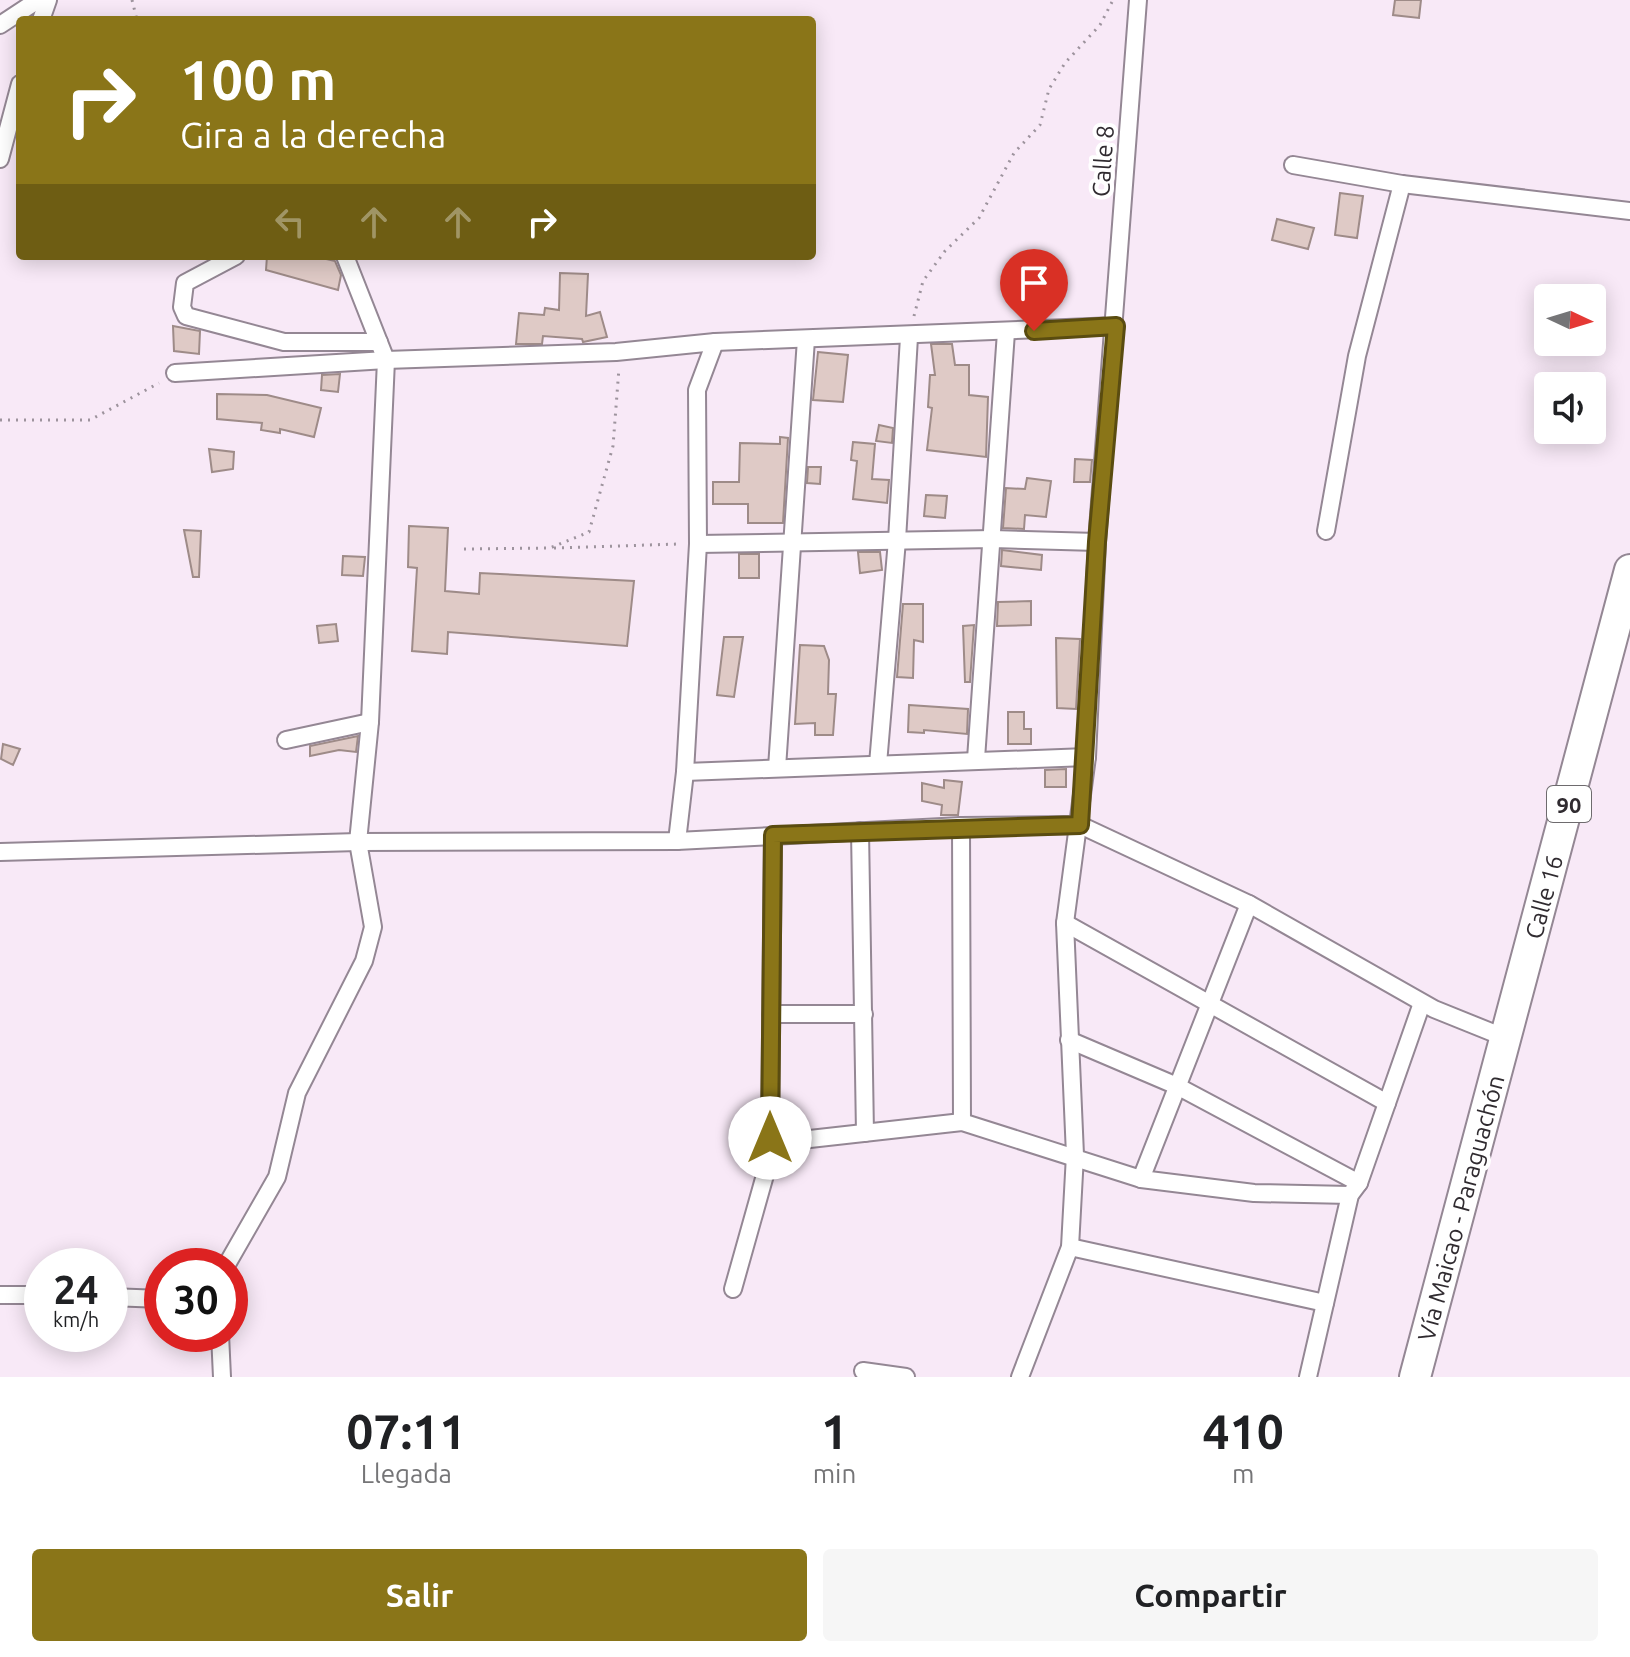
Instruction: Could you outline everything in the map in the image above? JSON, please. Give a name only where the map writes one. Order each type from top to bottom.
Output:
[{"type":"highway","name":"Calle 16","points":[[1506,1038],[1622,637],[1630,570]]},
{"type":"highway","name":"Vía Maicao - Paraguachón","points":[[1415,1377],[1506,1038]]},
{"type":"street","points":[[0,25],[38,0]]},
{"type":"street","name":"Calle 8","points":[[1020,1377],[1070,1247],[1075,1155],[1065,923],[1087,757],[1097,542],[1116,326],[1138,0]]},
{"type":"street","points":[[0,159],[16,99]]},
{"type":"street","points":[[1293,165],[1402,184],[1630,211]]},
{"type":"street","points":[[1326,531],[1357,356],[1402,184]]},
{"type":"street","points":[[228,260],[185,283],[182,307],[186,316],[284,342],[379,342]]},
{"type":"street","points":[[234,1248],[277,1177],[297,1093],[364,961],[373,927],[358,842],[370,722],[386,360],[347,260]]},
{"type":"street","points":[[175,373],[386,360],[616,352],[715,342],[909,337],[1116,326]]},
{"type":"street","points":[[976,759],[1006,332]]},
{"type":"street","points":[[878,764],[897,540],[909,337]]},
{"type":"street","points":[[777,768],[795,542],[806,339]]},
{"type":"street","points":[[677,841],[685,772],[698,544],[697,390],[715,342]]},
{"type":"street","points":[[698,544],[993,539],[1097,542]]},
{"type":"street","points":[[286,740],[370,722]]},
{"type":"street","points":[[685,772],[1087,757]]},
{"type":"street","points":[[0,852],[358,842],[677,841],[961,826],[1080,825],[1249,904],[1428,1006],[1506,1038]]},
{"type":"street","points":[[961,826],[962,1122]]},
{"type":"street","points":[[860,831],[865,1133]]},
{"type":"street","points":[[773,835],[770,1138],[774,1143]]},
{"type":"street","points":[[1141,1179],[1249,904]]},
{"type":"street","points":[[1065,923],[1387,1103]]},
{"type":"street","points":[[1308,1377],[1354,1189],[1428,1006]]},
{"type":"street","points":[[771,1014],[864,1014]]},
{"type":"street","points":[[1069,1040],[1177,1086],[1354,1189]]},
{"type":"street","points":[[774,1143],[962,1122],[1075,1155],[1141,1179],[1254,1193],[1354,1189]]},
{"type":"street","points":[[733,1289],[774,1143]]},
{"type":"street","points":[[1070,1247],[1325,1303]]},
{"type":"street","points":[[0,1295],[24,1295]]},
{"type":"street","points":[[221,1352],[222,1377]]},
{"type":"street","points":[[863,1371],[906,1377]]},
{"type":"path","points":[[909,337],[923,281],[945,251],[979,218],[1014,153],[1040,125],[1049,89],[1065,63],[1100,25],[1113,0]]},
{"type":"path","points":[[550,548],[589,532],[613,446],[619,371],[616,352]]},
{"type":"path","points":[[0,420],[90,420],[175,373]]},
{"type":"path","points":[[464,549],[698,544]]},
{"type":"building","points":[[1395,0],[1421,0],[1419,18],[1393,15]]},
{"type":"building","points":[[1340,193],[1363,196],[1357,238],[1335,235]]},
{"type":"building","points":[[1277,219],[1314,228],[1308,249],[1272,240]]},
{"type":"building","points":[[267,260],[331,260],[335,261],[341,275],[338,290],[266,270]]},
{"type":"building","points":[[560,273],[588,274],[586,316],[600,312],[607,337],[583,342],[582,339],[543,336],[542,344],[516,344],[519,313],[544,315],[545,308],[559,310]]},
{"type":"building","points":[[173,326],[200,331],[199,354],[174,351]]},
{"type":"building","points":[[931,344],[952,344],[955,365],[969,365],[969,395],[988,397],[986,457],[927,450],[932,408],[928,407],[930,375],[935,375]]},
{"type":"building","points":[[818,352],[848,355],[843,402],[813,400]]},
{"type":"building","points":[[340,374],[338,392],[321,390],[322,375]]},
{"type":"building","points":[[217,394],[267,395],[321,408],[314,437],[280,429],[280,433],[261,430],[262,423],[217,419]]},
{"type":"building","points":[[879,425],[893,428],[892,443],[876,441]]},
{"type":"building","points":[[780,437],[788,438],[783,523],[748,523],[748,504],[713,504],[713,482],[739,482],[740,443],[780,444]]},
{"type":"building","points":[[853,442],[875,444],[872,479],[889,480],[887,503],[853,499],[857,461],[851,460]]},
{"type":"building","points":[[209,449],[234,452],[233,469],[212,472]]},
{"type":"building","points":[[1075,459],[1092,460],[1090,482],[1074,482]]},
{"type":"building","points":[[808,467],[821,467],[820,484],[807,483]]},
{"type":"building","points":[[1027,478],[1051,481],[1046,517],[1025,515],[1024,529],[1003,528],[1006,488],[1025,489]]},
{"type":"building","points":[[926,495],[947,496],[945,518],[924,516]]},
{"type":"building","points":[[409,526],[448,528],[445,591],[479,594],[480,573],[634,581],[627,646],[448,632],[447,654],[412,651],[417,568],[408,567]]},
{"type":"building","points":[[184,530],[201,531],[199,577],[193,577]]},
{"type":"building","points":[[1002,550],[1042,555],[1041,570],[1001,566]]},
{"type":"building","points":[[858,552],[880,552],[882,570],[860,573]]},
{"type":"building","points":[[739,554],[759,554],[759,578],[739,578]]},
{"type":"building","points":[[343,556],[365,557],[363,576],[342,575]]},
{"type":"building","points":[[1031,601],[1031,625],[997,626],[998,602]]},
{"type":"building","points":[[903,604],[923,604],[923,642],[914,640],[913,678],[897,677]]},
{"type":"building","points":[[336,624],[338,641],[319,643],[317,626]]},
{"type":"building","points":[[974,625],[970,682],[965,682],[963,626]]},
{"type":"building","points":[[724,637],[743,637],[734,697],[717,695]]},
{"type":"building","points":[[1056,638],[1080,639],[1076,709],[1057,708]]},
{"type":"building","points":[[800,645],[824,646],[829,660],[828,694],[836,694],[833,735],[815,735],[815,723],[795,724]]},
{"type":"building","points":[[909,705],[968,709],[967,734],[924,730],[924,733],[908,732]]},
{"type":"building","points":[[1008,712],[1024,712],[1024,729],[1031,729],[1031,744],[1008,744]]},
{"type":"building","points":[[358,736],[356,752],[339,750],[310,756],[310,746]]},
{"type":"building","points":[[3,744],[20,749],[13,765],[1,759]]},
{"type":"building","points":[[1066,769],[1066,787],[1045,787],[1045,770]]},
{"type":"building","points":[[944,780],[962,782],[958,815],[941,815],[942,805],[922,801],[922,783],[944,788]]},
{"type":"route","points":[[770,1138],[773,835],[961,826],[1080,825],[1087,757],[1097,542],[1116,326],[1034,331]]}]
